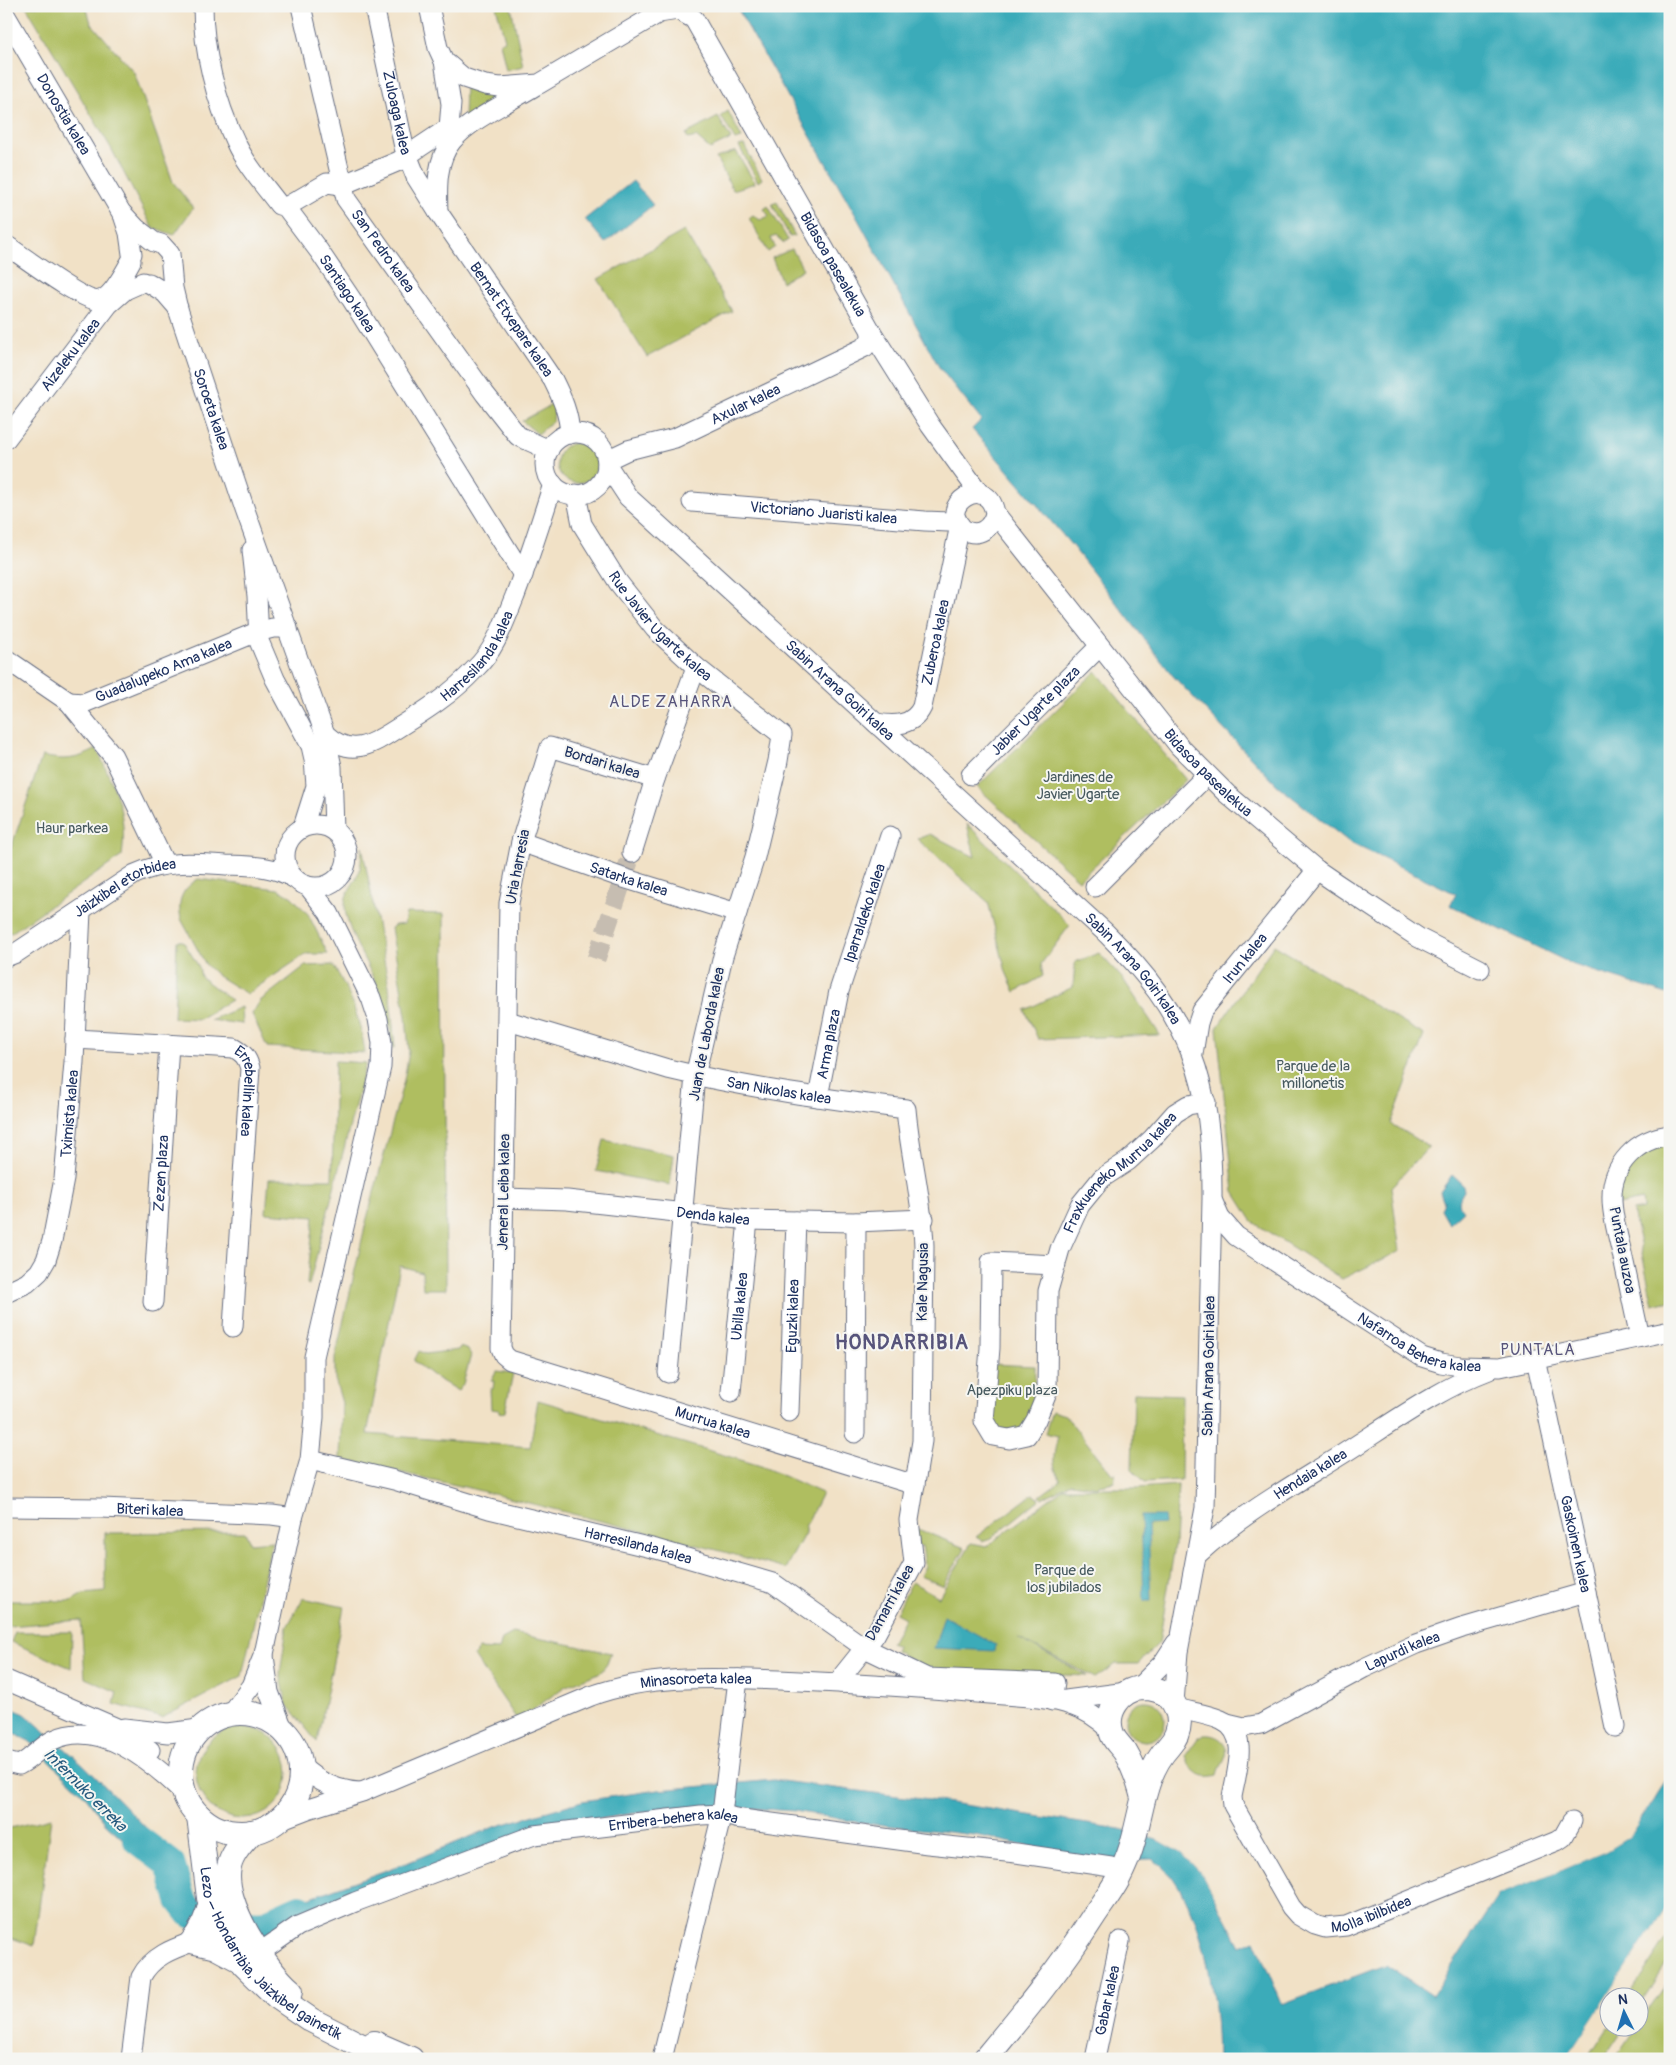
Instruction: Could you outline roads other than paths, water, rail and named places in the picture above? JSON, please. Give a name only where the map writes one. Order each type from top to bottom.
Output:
[{"type":"main road","points":[[985,2059],[1066,1960],[1114,1874],[1131,1848],[1143,1798],[1153,1772],[1172,1741],[1180,1723],[1175,1705],[1158,1690],[1149,1688],[1133,1690],[1119,1699],[1110,1717],[1117,1740],[1136,1772],[1143,1798]]},
{"type":"main road","points":[[249,1713],[262,1716],[283,1729],[296,1747],[301,1766],[299,1788],[287,1812],[277,1821],[252,1832],[223,1831],[210,1825],[190,1805],[182,1785],[182,1756],[189,1742],[199,1729],[210,1720],[230,1714],[249,1713]]},
{"type":"main road","points":[[1117,1740],[1132,1754],[1150,1756],[1172,1741]]},
{"type":"main road","name":"Lezo – Hondarribia, Jaizkibel gainetik","points":[[199,1816],[219,1890],[227,1942],[276,1996],[312,2020],[387,2059]]},
{"type":"main road","name":"Lezo – Hondarribia, Jaizkibel gainetik","points":[[219,1890],[230,1860],[252,1832]]},
{"type":"main road","name":"Lezo – Hondarribia, Jaizkibel gainetik","points":[[219,1890],[244,1927],[227,1942]]},
{"type":"main road","name":"Lezo – Hondarribia, Jaizkibel gainetik","points":[[227,1942],[285,1986],[316,2013],[387,2050],[411,2059]]},
{"type":"main road","points":[[968,2059],[1028,2007]]},
{"type":"street","name":"Santiago kalea","points":[[203,6],[203,24],[212,77],[235,142],[279,205],[286,207],[319,251],[352,300],[523,575]]},
{"type":"street","name":"San Pedro kalea","points":[[301,6],[346,199],[484,394],[518,436],[548,450]]},
{"type":"street","name":"Zuloaga kalea","points":[[374,6],[407,155],[416,177],[438,212]]},
{"type":"street","points":[[429,6],[438,48],[448,65],[464,78],[484,85],[500,87],[539,84]]},
{"type":"street","name":"Bidasoa pasealekua","points":[[539,84],[660,13],[672,10],[684,12],[694,19],[872,332],[930,425],[980,494],[991,501],[995,513],[1179,746],[1207,775],[1317,870],[1418,938],[1480,969]]},
{"type":"street","name":"Donostia kalea","points":[[6,16],[121,212],[129,233],[134,274],[146,283]]},
{"type":"street","points":[[438,212],[439,170],[449,140],[451,104],[448,65]]},
{"type":"street","points":[[286,207],[327,184],[342,186],[407,155],[449,140],[539,84]]},
{"type":"street","name":"Donostia kalea","points":[[121,212],[136,228],[154,242],[160,244],[170,254],[172,266]]},
{"type":"street","name":"Bernat Etxepare kalea","points":[[438,212],[551,377],[563,399],[569,420],[570,434]]},
{"type":"street","points":[[6,245],[75,292],[95,301],[102,300],[117,284],[131,258],[142,244],[154,242]]},
{"type":"street","points":[[146,283],[161,281],[166,278],[172,266]]},
{"type":"street","name":"Soroeta kalea","points":[[172,266],[173,288],[178,309],[245,510],[325,734],[332,767],[334,830]]},
{"type":"street","name":"Soroeta kalea","points":[[146,283],[165,293],[178,309]]},
{"type":"street","name":"Aizeleku kalea","points":[[6,439],[108,304],[125,290],[146,283]]},
{"type":"street","name":"Axular kalea","points":[[607,463],[628,450],[675,438],[865,347],[871,340],[872,332]]},
{"type":"street","points":[[570,434],[585,434],[594,439],[601,446],[607,463],[605,475],[599,484],[581,493],[566,492],[553,484],[546,468],[548,450],[557,439],[570,434]]},
{"type":"street","name":"Sabin Arana Goiri kalea","points":[[607,463],[628,497],[1124,950],[1157,990],[1184,1034],[1193,1056],[1206,1102],[1212,1162],[1212,1198],[1206,1508],[1180,1636],[1175,1705]]},
{"type":"street","name":"Harresilanda kalea","points":[[325,734],[332,740],[348,747],[366,746],[374,743],[441,701],[476,668],[498,640],[523,575],[553,484]]},
{"type":"street","name":"Sabin Arana Goiri kalea","points":[[581,493],[607,491],[628,497]]},
{"type":"street","name":"Rue Javier Ugarte kalea","points":[[581,493],[582,524],[618,582],[654,629],[696,667],[782,735],[778,761]]},
{"type":"street","points":[[980,494],[974,493],[963,498],[956,508],[958,522],[970,532],[982,532],[991,524],[995,513]]},
{"type":"street","name":"Victoriano Juaristi kalea","points":[[692,502],[958,522]]},
{"type":"street","name":"Soroeta kalea","points":[[245,510],[254,560],[257,632],[263,652],[308,740],[314,758],[316,786],[303,827]]},
{"type":"street","name":"Zuberoa kalea","points":[[876,723],[893,726],[911,721],[918,715],[922,707],[958,522]]},
{"type":"street","points":[[257,632],[272,628],[288,628]]},
{"type":"street","name":"Guadalupeko Ama kalea","points":[[69,702],[76,704],[84,703],[257,632]]},
{"type":"street","name":"Jabier Ugarte plaza","points":[[971,775],[1099,646]]},
{"type":"street","points":[[6,659],[69,702],[113,756],[165,864]]},
{"type":"street","points":[[632,853],[655,779],[696,667]]},
{"type":"street","name":"Bordari kalea","points":[[550,746],[655,779]]},
{"type":"street","name":"Uria harresia","points":[[508,1021],[509,903],[520,842],[550,746]]},
{"type":"street","name":"Juan de Laborda kalea","points":[[668,1373],[695,1076],[723,956],[755,857],[778,761]]},
{"type":"street","points":[[1095,887],[1207,775]]},
{"type":"street","points":[[256,865],[287,845],[293,835],[303,827],[319,824],[334,830],[342,838],[348,854],[344,871],[336,880],[323,886],[301,882]]},
{"type":"street","name":"Iparraldeko kalea","points":[[839,991],[890,836]]},
{"type":"street","name":"Satarka kalea","points":[[520,842],[620,878],[737,913]]},
{"type":"street","points":[[230,1714],[250,1686],[264,1654],[292,1518],[310,1460],[314,1417],[314,1358],[381,1067],[382,1043],[378,1019],[371,998],[323,903],[301,882],[286,864],[287,845]]},
{"type":"street","name":"Jaizkibel etorbidea","points":[[6,957],[16,953],[135,874],[165,864],[187,862],[256,865],[276,869],[301,882]]},
{"type":"street","name":"Irun kalea","points":[[1193,1056],[1198,1023],[1202,1011],[1317,870]]},
{"type":"street","points":[[334,924],[333,902],[336,880]]},
{"type":"street","name":"Tximista kalea","points":[[6,1293],[27,1283],[39,1272],[46,1260],[52,1241],[64,1179],[75,1039],[81,911]]},
{"type":"street","name":"Arma plaza","points":[[818,1097],[839,991]]},
{"type":"street","name":"San Nikolas kalea","points":[[508,1021],[668,1070],[818,1097],[906,1110]]},
{"type":"street","name":"Jeneral Leiba kalea","points":[[508,1021],[502,1348],[504,1355],[510,1360]]},
{"type":"street","name":"Errebellin kalea","points":[[75,1039],[234,1048],[244,1054],[250,1068],[234,1327]]},
{"type":"street","name":"Zezen plaza","points":[[153,1302],[169,1044]]},
{"type":"street","name":"Fraxkueneko Murrua kalea","points":[[1056,1265],[991,1262],[990,1348],[984,1421],[992,1436],[1009,1439],[1027,1435],[1036,1420],[1047,1393],[1048,1291],[1056,1265],[1060,1249],[1080,1205],[1102,1178],[1128,1161],[1152,1139],[1175,1113],[1188,1105],[1206,1102]]},
{"type":"street","name":"Kale Nagusia","points":[[906,1110],[909,1144],[924,1219],[922,1441],[915,1485]]},
{"type":"street","name":"Puntala auzoa","points":[[1640,1337],[1613,1210],[1612,1186],[1621,1163],[1629,1154],[1649,1140],[1670,1134]]},
{"type":"street","name":"Denda kalea","points":[[504,1198],[566,1200],[748,1220],[856,1222],[924,1219]]},
{"type":"street","name":"Nafarroa Behera kalea","points":[[1212,1198],[1220,1218],[1236,1236],[1422,1357],[1460,1366],[1500,1366],[1670,1330]]},
{"type":"street","name":"Ubilla kalea","points":[[731,1392],[748,1220]]},
{"type":"street","name":"Eguzki kalea","points":[[789,1412],[796,1221]]},
{"type":"street","points":[[855,1433],[856,1222]]},
{"type":"street","points":[[1422,1357],[1431,1366],[1435,1378],[1433,1391],[1427,1401]]},
{"type":"street","name":"Gaskoinen kalea","points":[[1536,1359],[1615,1727]]},
{"type":"street","name":"Murrua kalea","points":[[510,1360],[915,1485]]},
{"type":"street","name":"Hendaia kalea","points":[[1198,1554],[1235,1523],[1427,1401],[1462,1382],[1500,1366]]},
{"type":"street","name":"Harresilanda kalea","points":[[310,1460],[394,1480],[489,1509],[656,1549],[773,1583],[865,1648],[927,1678],[1055,1683],[1052,1701]]},
{"type":"street","name":"Damarri kalea","points":[[842,1682],[843,1675],[875,1635],[914,1562],[909,1520],[915,1485]]},
{"type":"street","name":"Biteri kalea","points":[[6,1508],[101,1508],[272,1515],[292,1518]]},
{"type":"street","name":"Lapurdi kalea","points":[[1175,1705],[1225,1723],[1244,1727],[1261,1724],[1364,1668],[1416,1644],[1507,1614],[1586,1592]]},
{"type":"street","name":"Sabin Arana Goiri kalea","points":[[1133,1690],[1163,1664],[1180,1636]]},
{"type":"street","points":[[264,1654],[269,1692],[283,1729]]},
{"type":"street","points":[[662,2059],[722,1812],[738,1679]]},
{"type":"street","name":"Minasoroeta kalea","points":[[277,1821],[362,1792],[609,1689],[646,1682],[738,1679],[842,1682],[892,1685],[1052,1701],[1085,1710],[1117,1740]]},
{"type":"street","points":[[6,1680],[120,1727],[152,1733],[199,1729]]},
{"type":"street","name":"Minasoroeta kalea","points":[[1052,1701],[1092,1698],[1133,1690]]},
{"type":"street","points":[[104,1722],[146,1747],[182,1785]]},
{"type":"street","points":[[1172,1741],[1195,1723],[1225,1723]]},
{"type":"street","name":"Molla ibilbidea","points":[[1225,1723],[1239,1740],[1240,1747],[1232,1797],[1233,1805],[1291,1907],[1306,1921],[1315,1926],[1335,1928],[1346,1926],[1548,1845],[1563,1837],[1572,1821]]},
{"type":"street","points":[[6,1762],[19,1765],[28,1761],[53,1740],[79,1734],[98,1737],[139,1754],[182,1785]]},
{"type":"street","points":[[301,1766],[330,1786],[345,1791],[362,1792]]},
{"type":"street","name":"Erribera-behera kalea","points":[[131,2059],[141,1977],[150,1964],[166,1952],[227,1942],[298,1926],[355,1902],[534,1835],[722,1812],[735,1818],[928,1844],[1016,1853],[1114,1874]]},
{"type":"street","name":"Gabar kalea","points":[[1095,2059],[1120,1941]]},
{"type":"water","points":[[736,6],[1670,6],[1670,995],[1574,965],[1450,905],[1456,894],[1349,842],[1277,785],[1173,676],[1073,547],[972,429],[981,420],[939,367],[855,214]]},
{"type":"water","points":[[633,181],[653,205],[605,243],[585,219]]},
{"type":"water","points":[[1452,1175],[1463,1185],[1464,1191],[1459,1203],[1463,1211],[1449,1224],[1441,1210],[1444,1202],[1440,1192]]},
{"type":"water","points":[[1141,1516],[1164,1516],[1165,1524],[1148,1525],[1151,1601],[1144,1601]]},
{"type":"water","points":[[944,1616],[996,1645],[995,1651],[934,1648]]},
{"type":"water","points":[[6,1706],[25,1714],[84,1765],[165,1847],[176,1861],[164,1865],[133,1848],[106,1824],[86,1797],[29,1741],[6,1730]]},
{"type":"water","points":[[1670,1775],[1670,1901],[1613,1988],[1598,1988],[1598,2010],[1566,2059],[1217,2059],[1212,1989],[1202,1941],[1185,1897],[1173,1878],[1153,1859],[1109,1860],[1083,1858],[975,1835],[857,1822],[795,1811],[747,1808],[636,1813],[557,1826],[288,1922],[266,1933],[258,1916],[409,1862],[494,1827],[582,1801],[658,1790],[774,1780],[944,1802],[1120,1829],[1157,1839],[1182,1853],[1202,1874],[1240,1946],[1255,1940],[1282,2004],[1385,1965],[1432,1996],[1499,1894],[1607,1851],[1628,1838]]},
{"type":"waterway","name":"Infernuko erreka","points":[[138,1840],[170,1864],[181,1900],[191,1913],[217,1923],[262,1926],[300,1909]]},
{"type":"tunnel","points":[[596,959],[632,853]]},
{"type":"district","name":"ALDE ZAHARRA","points":[[671,702]]},
{"type":"district","name":"HONDARRIBIA","points":[[902,1342]]},
{"type":"district","name":"PUNTALA","points":[[1538,1350]]},
{"type":"park label","name":"Jardines de Javier Ugarte","points":[[1078,786]]},
{"type":"park label","name":"Haur parkea","points":[[72,828]]},
{"type":"park label","name":"Parque de la millonetis","points":[[1313,1074]]},
{"type":"park label","name":"Apezpiku plaza","points":[[1012,1390]]},
{"type":"park label","name":"Parque de los jubilados","points":[[1064,1578]]}]
